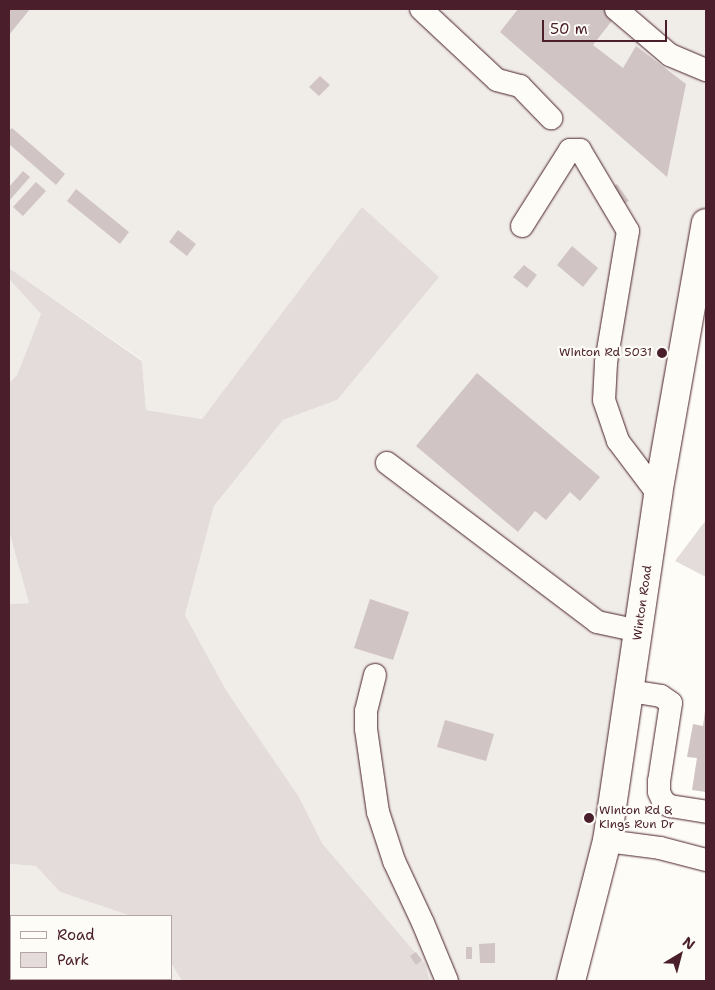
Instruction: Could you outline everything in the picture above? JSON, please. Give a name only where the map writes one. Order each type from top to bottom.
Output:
[{"type":"main road","name":"Winton Road","points":[[571,981],[607,841],[658,494],[706,223]]},
{"type":"street","points":[[421,9],[497,80],[520,86],[551,118]]},
{"type":"street","points":[[616,9],[670,55],[706,70]]},
{"type":"street","points":[[522,226],[570,150],[580,150],[628,231],[606,363],[604,400],[618,441],[658,494]]},
{"type":"street","points":[[387,463],[597,622],[639,631]]},
{"type":"street","points":[[375,676],[366,710],[366,730],[378,812],[394,861],[424,923],[446,981]]},
{"type":"street","points":[[630,691],[661,696],[671,703],[659,781],[659,792],[663,801],[670,806],[706,812]]},
{"type":"street","points":[[607,841],[660,848],[706,860]]},
{"type":"shaded area","points":[[9,9],[706,9],[706,223],[571,981],[430,981],[425,964],[322,843],[299,797],[226,690],[185,615],[214,506],[283,420],[337,400],[362,208],[202,419],[146,410],[142,360],[9,268]]},
{"type":"shaded area","points":[[9,279],[41,314],[17,375],[9,383]]},
{"type":"shaded area","points":[[9,531],[29,603],[9,604]]},
{"type":"shaded area","points":[[9,864],[36,866],[60,892],[128,915],[10,915],[10,980],[172,980],[172,965],[182,981],[9,981]]},
{"type":"green space","points":[[362,207],[439,277],[337,400],[283,420],[214,506],[185,615],[226,690],[299,797],[322,843],[425,964],[430,981],[182,981],[172,965],[172,915],[128,915],[60,892],[36,866],[9,864],[9,604],[29,603],[9,531],[9,383],[17,375],[41,314],[9,279],[9,268],[142,361],[146,410],[202,419]]},
{"type":"green space","points":[[706,520],[706,577],[675,561]]},
{"type":"building","points":[[9,9],[30,9],[9,35]]},
{"type":"building","points":[[518,9],[604,9],[614,18],[593,45],[623,68],[636,46],[686,84],[667,177],[500,32]]},
{"type":"building","points":[[320,76],[330,85],[319,96],[309,87]]},
{"type":"building","points":[[12,128],[65,174],[56,185],[9,144],[9,131]]},
{"type":"building","points":[[23,171],[30,177],[9,201],[9,187]]},
{"type":"building","points":[[36,182],[46,191],[23,216],[13,207]]},
{"type":"building","points":[[617,184],[629,201],[621,206],[610,188]]},
{"type":"building","points":[[76,189],[129,232],[120,244],[67,201]]},
{"type":"building","points":[[178,230],[196,244],[187,256],[169,242]]},
{"type":"building","points":[[572,246],[598,268],[583,287],[557,265]]},
{"type":"building","points":[[524,265],[537,275],[527,288],[513,277]]},
{"type":"building","points":[[477,373],[600,477],[580,501],[570,492],[546,520],[535,511],[518,532],[416,446]]},
{"type":"building","points":[[370,599],[409,612],[393,660],[354,648]]},
{"type":"building","points":[[705,711],[706,792],[692,790],[697,758],[687,757],[693,724],[703,726]]},
{"type":"building","points":[[445,720],[494,734],[486,761],[437,747]]},
{"type":"building","points":[[495,943],[495,963],[480,963],[479,944]]},
{"type":"building","points":[[466,947],[472,947],[472,959],[466,959]]},
{"type":"building","points":[[416,952],[422,960],[416,965],[410,956]]},
{"type":"place","name":"Winton Rd 5031","points":[[662,353]]},
{"type":"place","name":"Winton Rd & Kings Run Dr","points":[[589,818]]}]
